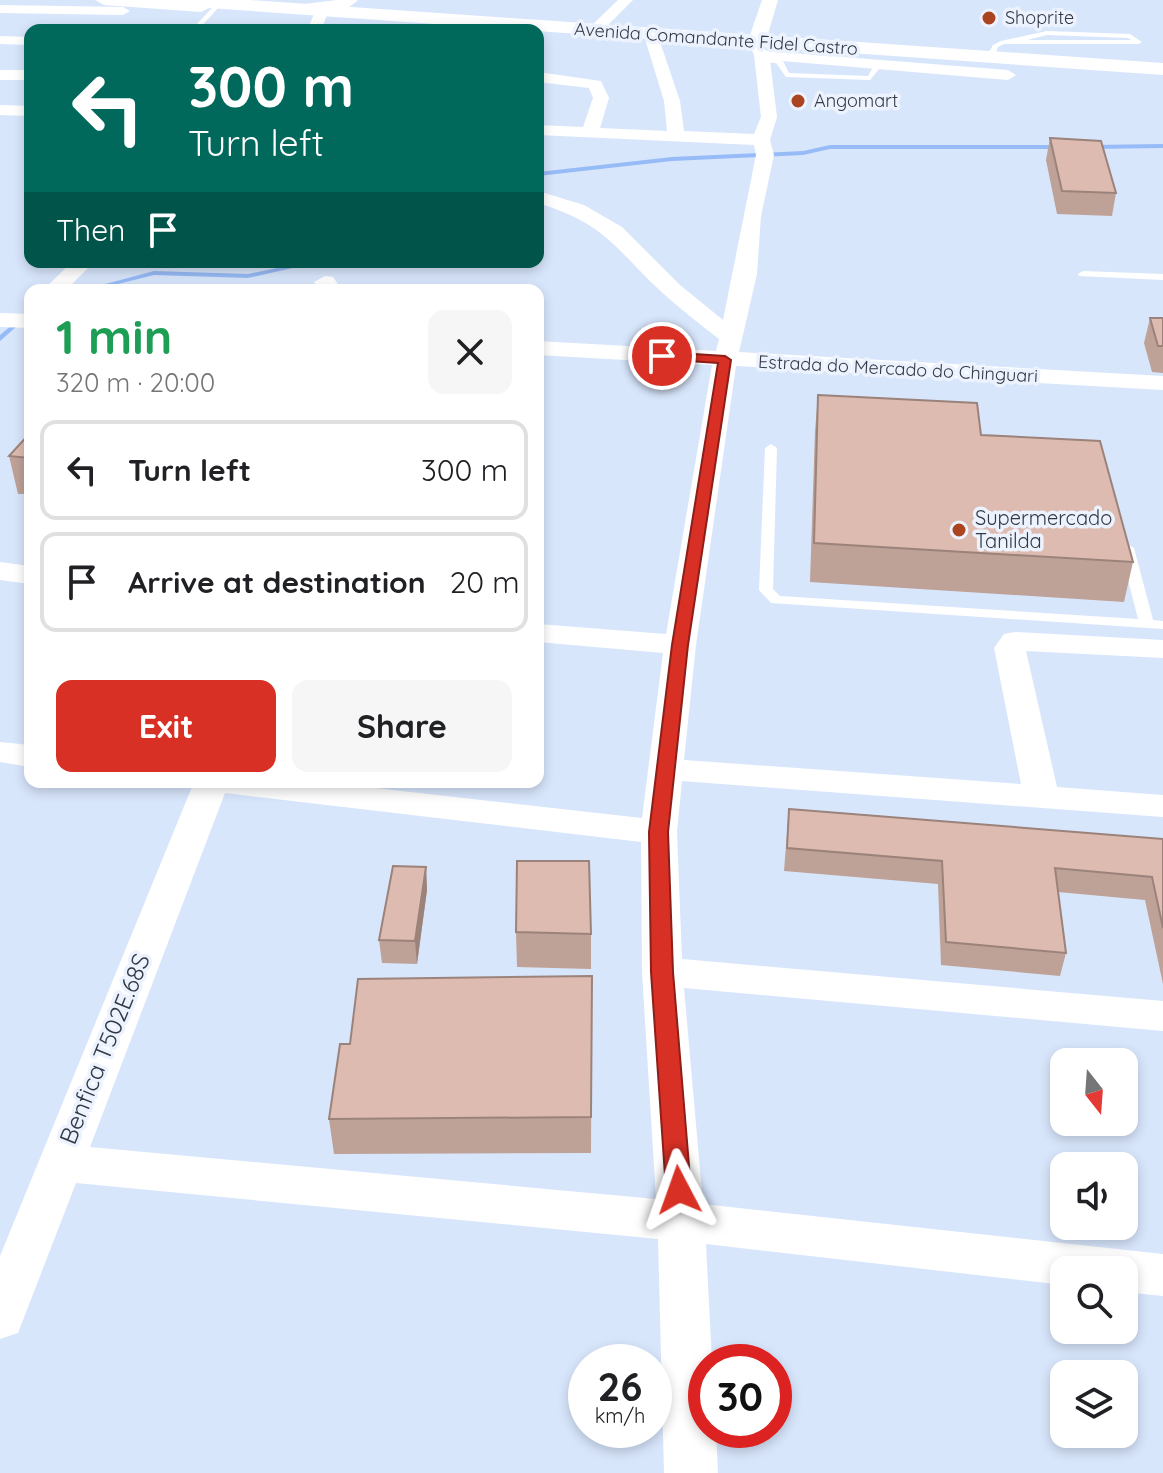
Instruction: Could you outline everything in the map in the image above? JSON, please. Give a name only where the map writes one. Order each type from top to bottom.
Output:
[{"type":"highway","name":"Avenida Comandante Fidel Castro","points":[[104,0],[420,24]]},
{"type":"highway","name":"Avenida Comandante Fidel Castro","points":[[173,0],[313,18],[365,14],[509,24]]},
{"type":"highway","name":"Avenida Comandante Fidel Castro","points":[[544,26],[760,51],[990,57],[1163,72]]},
{"type":"highway","name":"Avenida Comandante Fidel Castro","points":[[544,31],[760,51],[1163,72]]},
{"type":"street","points":[[595,30],[626,0]]},
{"type":"street","points":[[691,1473],[681,1221],[662,972],[659,832],[680,645],[727,348],[746,274],[751,216],[765,155],[761,140],[769,117],[760,51],[770,0]]},
{"type":"street","points":[[313,18],[348,2],[348,9],[365,14]]},
{"type":"street","points":[[0,30],[34,5]]},
{"type":"street","points":[[0,9],[34,5],[123,11]]},
{"type":"street","points":[[652,39],[672,101],[676,135]]},
{"type":"street","points":[[0,40],[24,41]]},
{"type":"street","points":[[760,51],[1008,75]]},
{"type":"street","points":[[0,75],[24,75]]},
{"type":"street","points":[[544,78],[595,84],[601,98],[590,133]]},
{"type":"street","points":[[0,110],[24,111]]},
{"type":"street","points":[[544,130],[761,140]]},
{"type":"street","points":[[544,199],[577,209],[615,231],[727,348]]},
{"type":"street","points":[[60,284],[78,268]]},
{"type":"street","points":[[0,320],[24,321]]},
{"type":"street","name":"Estrada do Mercado do Chinguari","points":[[544,348],[727,348],[1163,383]]},
{"type":"street","points":[[0,571],[24,574]]},
{"type":"street","points":[[544,634],[680,645]]},
{"type":"street","points":[[1041,796],[1010,648],[1015,641],[1155,636]]},
{"type":"street","points":[[0,752],[24,755]]},
{"type":"street","points":[[665,769],[1163,806]]},
{"type":"street","name":"Benfica T502E.68S","points":[[0,1317],[210,788]]},
{"type":"street","points":[[277,788],[659,832]]},
{"type":"street","points":[[662,972],[1163,1016]]},
{"type":"street","points":[[59,1163],[681,1221],[1050,1263]]},
{"type":"street","points":[[1138,1272],[1163,1275]]},
{"type":"lane","points":[[200,24],[215,8]]},
{"type":"lane","points":[[990,57],[1000,42],[1139,42],[1130,36],[1047,33],[1014,41]]},
{"type":"lane","points":[[760,51],[781,62],[788,76],[874,77],[879,64]]},
{"type":"lane","points":[[806,63],[813,77]]},
{"type":"lane","points":[[846,66],[850,78]]},
{"type":"lane","points":[[1083,274],[1163,277]]},
{"type":"lane","points":[[771,448],[766,590],[776,600],[1155,636]]},
{"type":"lane","points":[[1125,539],[1155,636]]},
{"type":"lane","points":[[1155,636],[1163,625]]},
{"type":"building","points":[[1050,138],[1101,141],[1116,193],[1062,191]]},
{"type":"building","points":[[1150,318],[1163,318],[1163,346],[1158,346]]},
{"type":"building","name":"Supermercado Tanilda","points":[[818,395],[977,403],[981,435],[1100,441],[1133,562],[814,543]]},
{"type":"building","points":[[24,440],[24,457],[9,456]]},
{"type":"building","points":[[789,809],[1163,839],[1163,928],[1152,877],[1055,868],[1066,953],[946,942],[942,861],[787,848]]},
{"type":"building","points":[[517,861],[589,861],[591,934],[516,932]]},
{"type":"building","points":[[393,866],[426,867],[415,941],[379,940]]},
{"type":"building","points":[[592,976],[591,1117],[329,1119],[340,1044],[350,1044],[358,979]]},
{"type":"waterway","points":[[1090,147],[1163,146]]},
{"type":"waterway","points":[[544,173],[672,159],[803,153],[830,147],[1062,147]]},
{"type":"waterway","points":[[110,284],[154,273],[248,276],[287,268]]},
{"type":"waterway","points":[[0,339],[14,326],[24,323]]},
{"type":"place","name":"Shoprite","points":[[989,18]]},
{"type":"place","name":"Angomart","points":[[798,101]]},
{"type":"place","name":"Supermercado Tanilda","points":[[959,530]]},
{"type":"route","points":[[662,356],[725,360],[680,645],[659,832],[662,972],[679,1190]]}]
